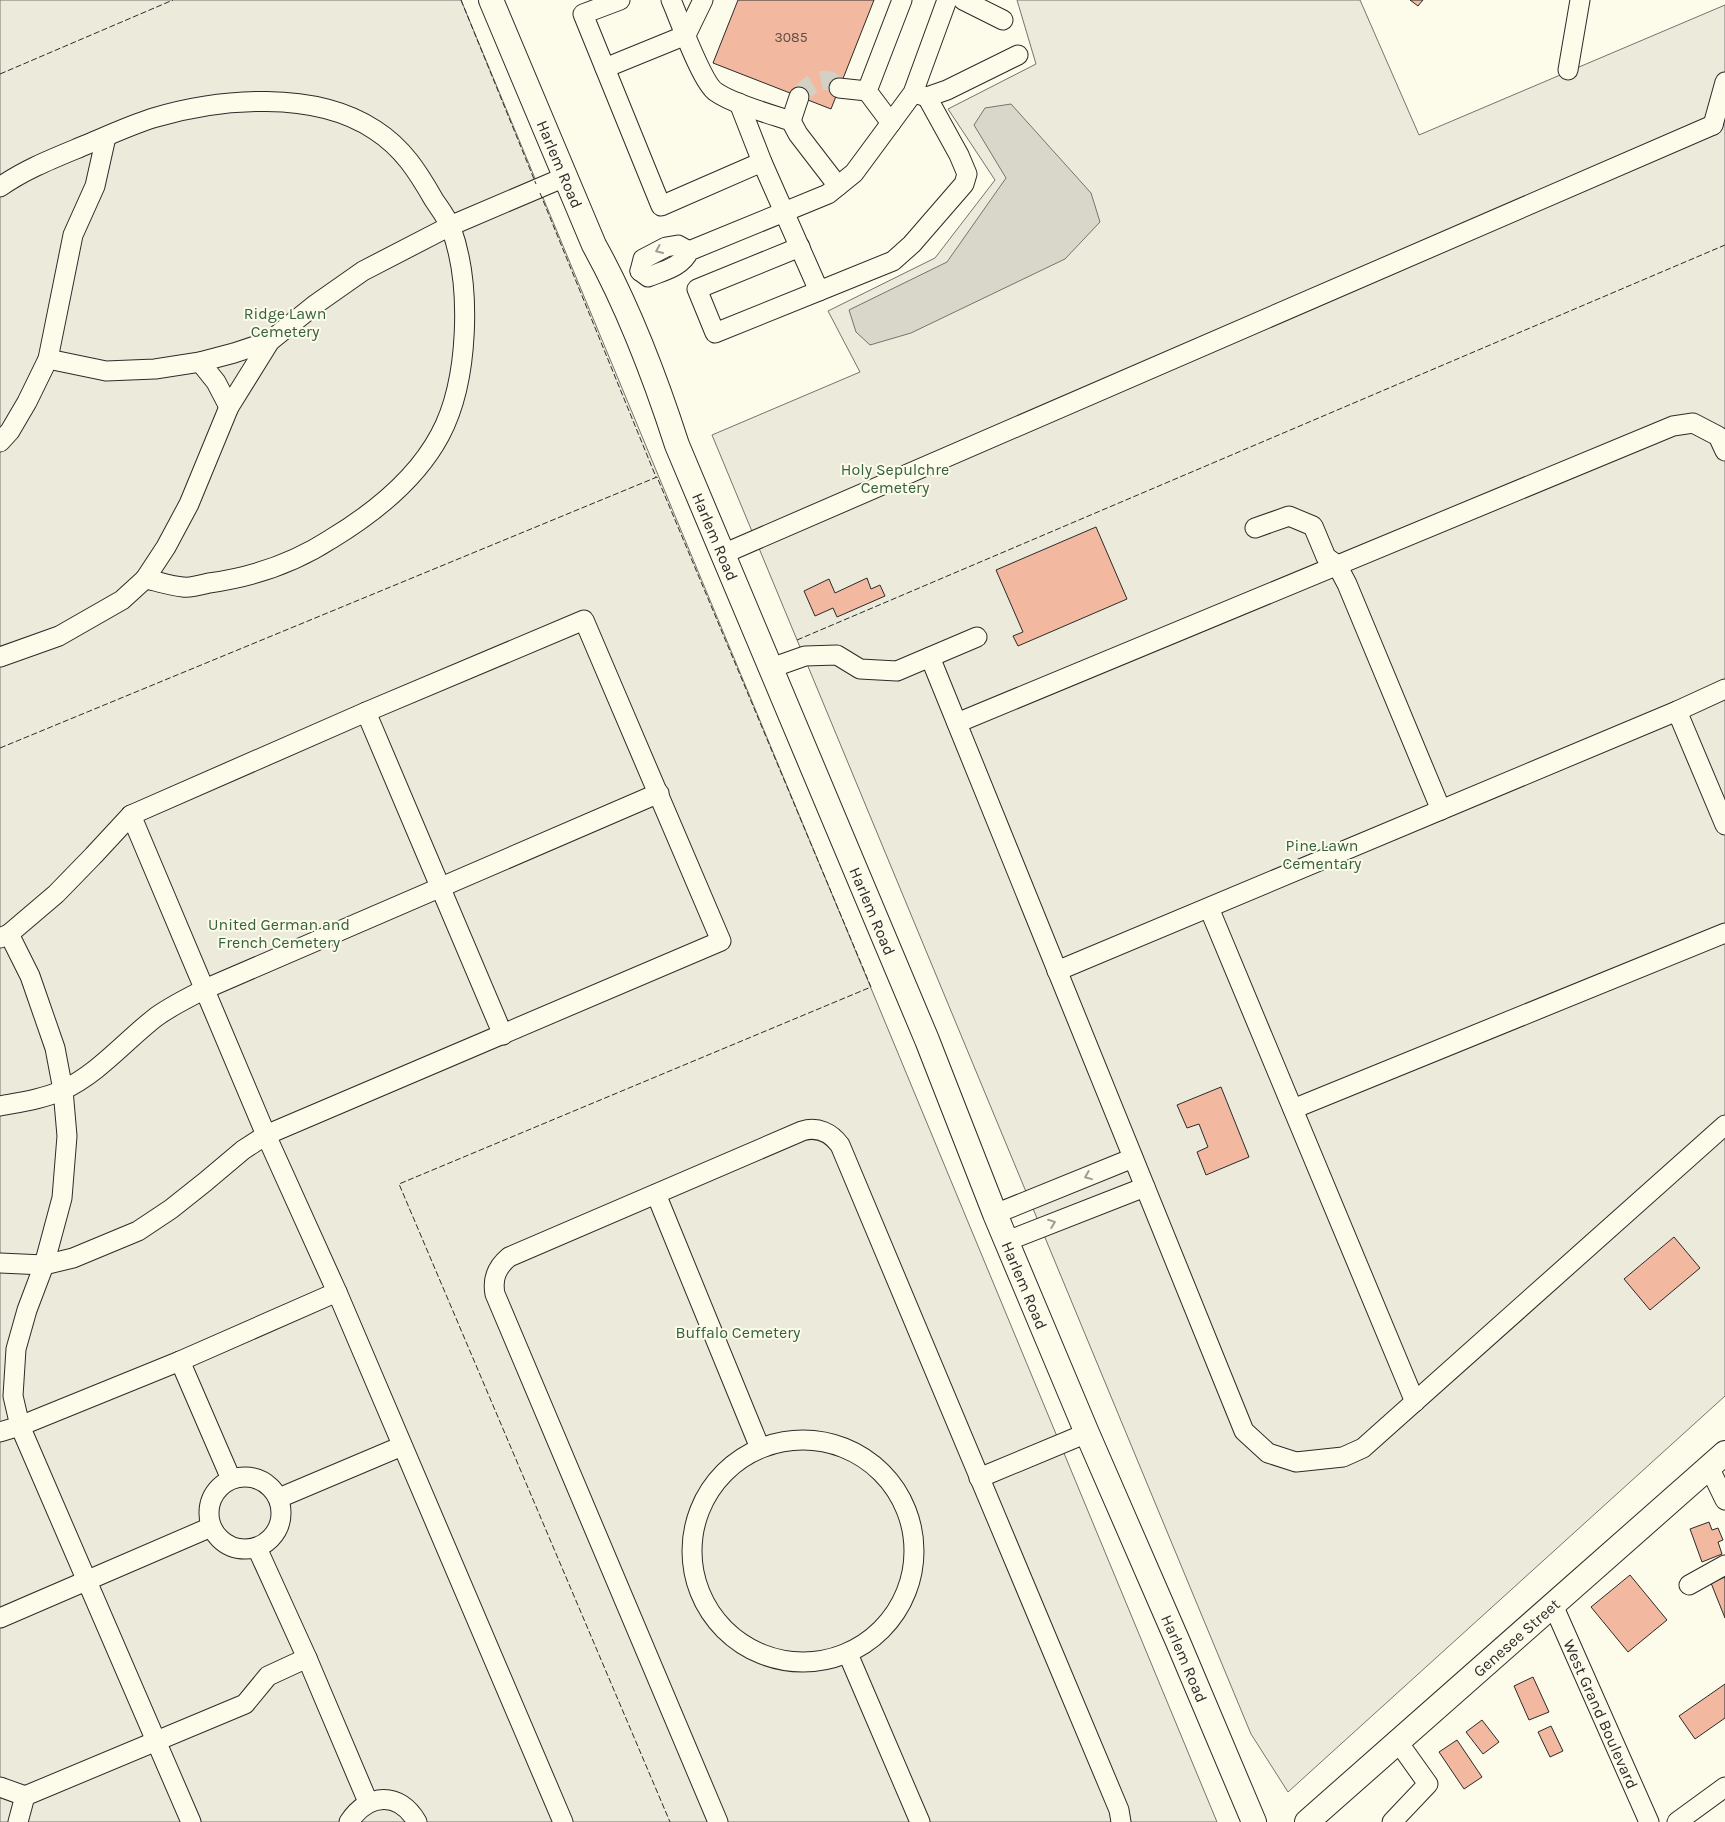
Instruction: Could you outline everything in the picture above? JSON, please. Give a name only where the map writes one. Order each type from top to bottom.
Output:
[{"type":"main road","name":"Harlem Road","points":[[491,0],[594,245],[614,282],[660,392],[677,446],[923,1031],[996,1214],[1087,1433],[1254,1822]]},
{"type":"main road","name":"Genesee Street","points":[[1307,1822],[1717,1460]]},
{"type":"street","points":[[620,0],[581,7],[661,206],[762,162]]},
{"type":"street","points":[[671,0],[705,79],[715,92],[739,103],[791,121],[798,134],[838,186]]},
{"type":"street","points":[[605,68],[686,35],[703,0]]},
{"type":"street","points":[[867,91],[902,0]]},
{"type":"street","points":[[614,282],[640,271],[648,277],[662,271],[685,259],[689,251],[828,194],[854,173],[891,123],[920,95],[946,0]]},
{"type":"street","points":[[963,0],[1002,20]]},
{"type":"street","points":[[1568,70],[1580,0]]},
{"type":"street","points":[[920,95],[947,90],[1018,55]]},
{"type":"street","points":[[724,554],[1719,130],[1725,82]]},
{"type":"street","points":[[839,88],[867,91],[891,123]]},
{"type":"street","points":[[800,247],[697,289],[715,333],[893,262],[912,244],[964,184],[967,174],[959,155],[920,95]]},
{"type":"street","points":[[791,121],[799,97]]},
{"type":"street","points":[[0,187],[17,175],[62,154],[153,118],[207,106],[251,100],[295,103],[338,112],[373,129],[398,147],[416,168],[450,226],[460,260],[464,306],[462,367],[450,414],[426,457],[389,498],[348,529],[314,550],[278,567],[229,580],[184,587],[145,579]]},
{"type":"street","points":[[739,103],[762,162],[819,290]]},
{"type":"street","points":[[0,442],[10,431],[27,402],[48,359],[73,235],[96,186],[106,137]]},
{"type":"street","points":[[0,657],[59,636],[122,600],[145,579],[166,547],[189,504],[229,407],[270,341],[316,304],[363,271],[450,226],[565,177]]},
{"type":"street","points":[[48,359],[106,371],[155,369],[200,362],[270,341]]},
{"type":"street","points":[[200,362],[216,382],[229,407]]},
{"type":"street","points":[[957,723],[1673,426],[1693,423],[1718,436],[1725,450]]},
{"type":"street","points":[[1255,528],[1289,516],[1313,526],[1326,556],[1337,566],[1347,584],[1441,810]]},
{"type":"street","points":[[0,1263],[44,1265],[73,1258],[138,1231],[178,1204],[242,1150],[266,1135],[721,941],[584,620],[131,814],[94,856],[56,894],[5,936],[30,976],[54,1048],[63,1090],[67,1136],[62,1198],[44,1265],[27,1310],[16,1349],[13,1396],[20,1426],[191,1822]]},
{"type":"street","points":[[771,668],[805,656],[837,655],[860,670],[897,671],[977,636]]},
{"type":"street","points":[[930,657],[1244,1431],[1268,1453],[1296,1462],[1343,1457],[1364,1448],[1725,1125]]},
{"type":"street","points":[[1058,972],[1676,711],[1725,688]]},
{"type":"street","points":[[1676,711],[1725,825]]},
{"type":"street","points":[[366,712],[503,1035]]},
{"type":"street","points":[[0,1106],[29,1101],[63,1090],[94,1070],[156,1018],[176,1004],[205,989],[659,793]]},
{"type":"street","points":[[131,814],[266,1135],[337,1292],[562,1822]]},
{"type":"street","points":[[1209,908],[1415,1402]]},
{"type":"street","points":[[1293,1109],[1725,933]]},
{"type":"street","points":[[718,1822],[494,1287],[496,1272],[509,1257],[802,1131],[817,1129],[826,1132],[840,1145],[1119,1810],[1121,1822]]},
{"type":"street","points":[[996,1214],[1133,1158]]},
{"type":"street","points":[[1007,1240],[1145,1187]]},
{"type":"street","points":[[656,1194],[760,1448]]},
{"type":"street","points":[[0,1432],[20,1426],[180,1361],[337,1292]]},
{"type":"street","points":[[180,1361],[231,1479]]},
{"type":"street","points":[[979,1478],[1087,1433]]},
{"type":"street","points":[[819,1440],[856,1452],[887,1476],[908,1509],[915,1564],[904,1601],[880,1632],[848,1654],[793,1663],[756,1653],[724,1631],[701,1599],[693,1576],[691,1537],[703,1500],[727,1468],[760,1448],[780,1441],[819,1440]]},
{"type":"street","points":[[279,1498],[402,1446]]},
{"type":"street","points":[[1717,1460],[1725,1500]]},
{"type":"street","points":[[245,1476],[259,1479],[271,1486],[279,1498],[282,1510],[278,1527],[268,1542],[257,1548],[243,1549],[230,1546],[219,1538],[211,1527],[208,1516],[209,1504],[221,1485],[231,1479],[245,1476]]},
{"type":"street","points":[[0,1618],[211,1527]]},
{"type":"street","points":[[257,1548],[307,1658],[368,1802]]},
{"type":"street","points":[[1689,1585],[1725,1565]]},
{"type":"street","name":"West Grand Boulevard","points":[[1552,1606],[1649,1822]]},
{"type":"street","points":[[848,1654],[920,1822]]},
{"type":"street","points":[[0,1786],[25,1796],[156,1742],[245,1704],[268,1676],[307,1658]]},
{"type":"street","points":[[1392,1822],[1428,1784],[1398,1742]]},
{"type":"street","points":[[1677,1822],[1725,1787]]},
{"type":"street","points":[[18,1822],[25,1796]]},
{"type":"street","points":[[349,1822],[357,1811],[368,1802],[380,1800],[392,1800],[407,1808],[417,1822]]},
{"type":"green space","points":[[0,0],[461,0],[1217,1822],[0,1822]]},
{"type":"green space","name":"Pine Lawn Cementary","points":[[1017,0],[1360,0],[1419,135],[1725,5],[1725,1396],[1288,1792],[1251,1734],[712,435],[860,372],[828,311],[935,258],[995,180],[948,109],[1036,64]]},
{"type":"shaded area","points":[[1011,104],[1091,193],[1100,222],[1065,259],[911,333],[870,345],[856,332],[849,310],[947,262],[1006,178],[974,125],[985,108]]},
{"type":"building","points":[[738,0],[874,0],[831,109],[713,63]]},
{"type":"building","points":[[1410,0],[1423,0],[1418,6]]},
{"type":"building","points":[[1096,527],[1127,599],[1018,646],[1013,636],[1023,632],[996,570]]},
{"type":"building","points":[[867,578],[871,589],[880,585],[885,596],[837,617],[833,608],[815,616],[804,591],[829,579],[835,593]]},
{"type":"building","points":[[1221,1087],[1249,1157],[1206,1175],[1197,1152],[1208,1147],[1199,1124],[1187,1128],[1177,1105]]},
{"type":"building","points":[[1674,1237],[1700,1268],[1650,1310],[1624,1279]]},
{"type":"building","points":[[1709,1522],[1712,1530],[1718,1528],[1723,1540],[1718,1542],[1722,1554],[1702,1562],[1690,1529]]},
{"type":"building","points":[[1630,1575],[1667,1620],[1628,1652],[1591,1607]]},
{"type":"building","points":[[1725,1577],[1725,1618],[1711,1583]]},
{"type":"building","points":[[1533,1677],[1549,1712],[1529,1720],[1514,1686]]},
{"type":"building","points":[[1725,1684],[1725,1718],[1695,1739],[1679,1716]]},
{"type":"building","points":[[1482,1720],[1499,1742],[1483,1754],[1466,1732]]},
{"type":"building","points":[[1551,1726],[1563,1751],[1550,1757],[1538,1732]]},
{"type":"building","points":[[1457,1740],[1482,1777],[1464,1789],[1439,1752]]},
{"type":"tunnel","points":[[799,97],[808,87],[816,82],[830,81],[839,88]]},
{"type":"fence","points":[[0,74],[173,0]]},
{"type":"fence","points":[[461,0],[536,184]]},
{"type":"fence","points":[[540,193],[656,477]]},
{"type":"fence","points":[[797,640],[1725,245]]},
{"type":"fence","points":[[0,748],[657,477],[871,987],[399,1184],[670,1822]]},
{"type":"park label","name":"Ridge Lawn Cemetery","points":[[285,322]]},
{"type":"park label","name":"Holy Sepulchre Cemetery","points":[[895,478]]},
{"type":"park label","name":"United German and French Cemetery","points":[[279,933]]},
{"type":"park label","name":"Buffalo Cemetery","points":[[738,1332]]}]
